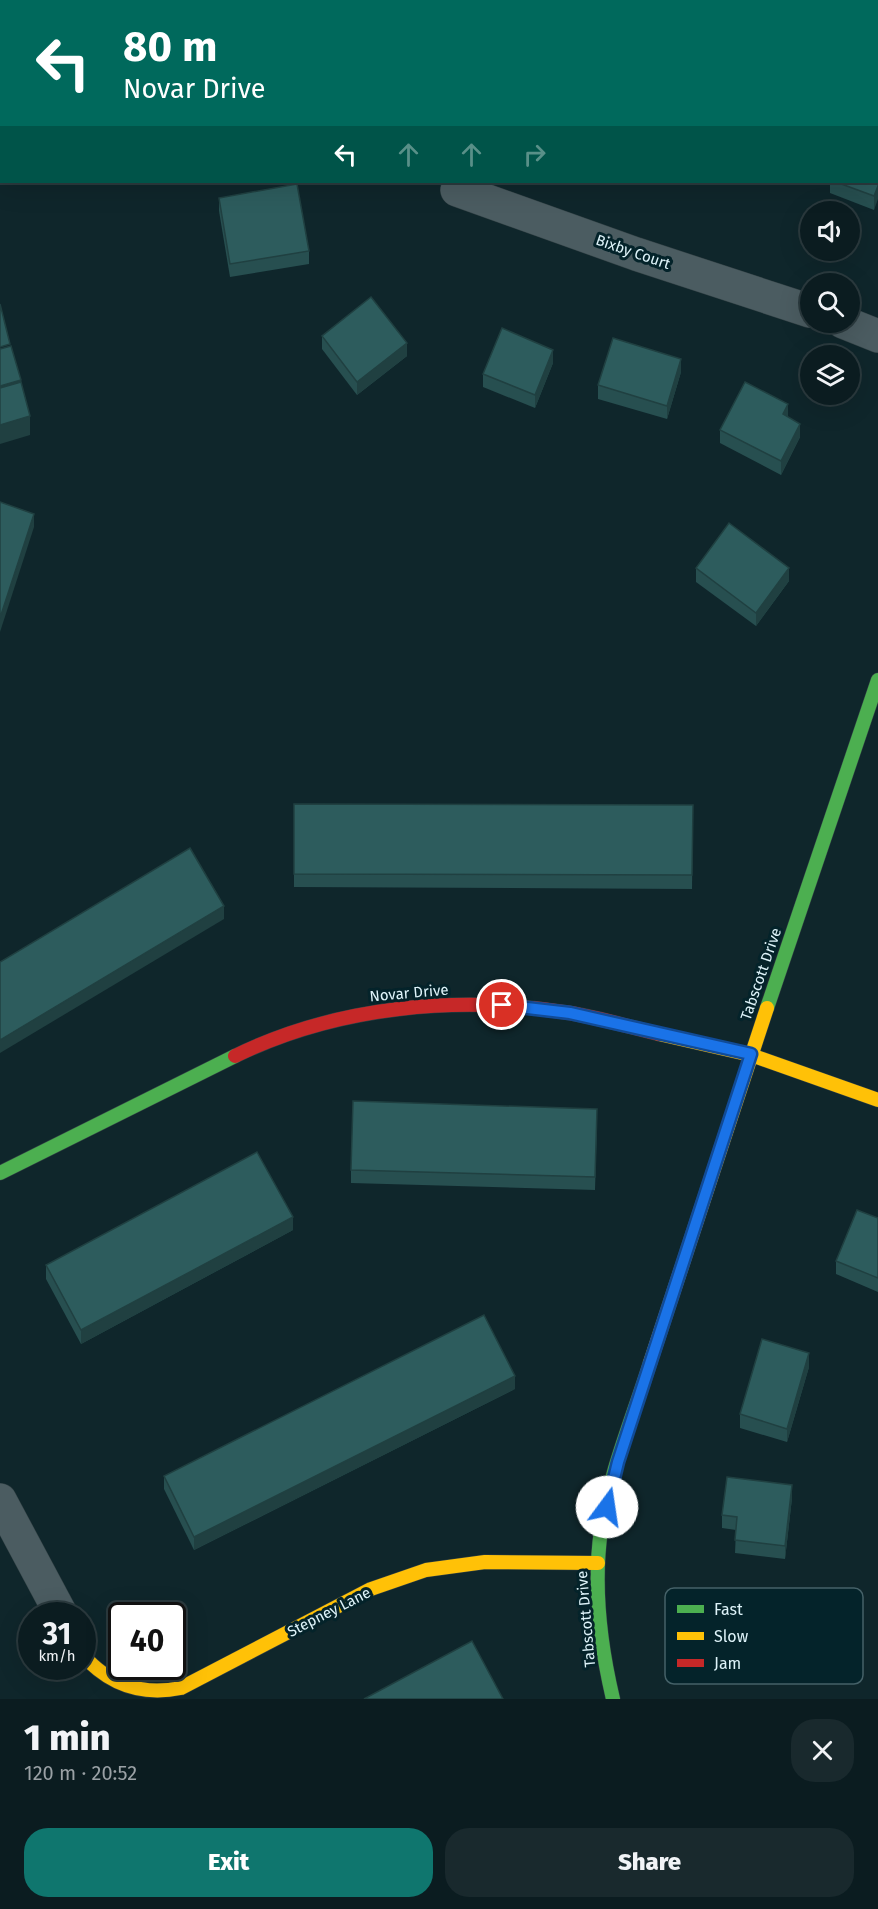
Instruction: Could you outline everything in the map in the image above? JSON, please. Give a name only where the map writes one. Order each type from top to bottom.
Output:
[{"type":"street","name":"Bixby Court","points":[[457,190],[636,254],[800,308]]},
{"type":"street","points":[[860,329],[878,336]]},
{"type":"street","name":"Tabscott Drive","points":[[613,1699],[606,1669],[599,1614],[598,1563],[601,1529],[618,1462],[751,1054],[878,680]]},
{"type":"street","name":"Novar Drive","points":[[0,1173],[258,1045],[322,1024],[387,1010],[479,1005],[547,1010],[751,1054],[878,1100]]},
{"type":"street","points":[[0,1500],[55,1602]]},
{"type":"street","name":"Stepney Lane","points":[[96,1670],[117,1684],[141,1692],[167,1692],[181,1688],[371,1589],[426,1570],[485,1562],[598,1563]]},
{"type":"building","points":[[839,183],[878,183],[874,196]]},
{"type":"building","points":[[297,184],[309,251],[230,264],[219,198]]},
{"type":"building","points":[[371,297],[407,343],[357,382],[322,336]]},
{"type":"building","points":[[0,304],[10,344],[0,347]]},
{"type":"building","points":[[502,328],[553,350],[535,395],[483,374]]},
{"type":"building","points":[[613,338],[681,359],[667,406],[598,385]]},
{"type":"building","points":[[11,346],[21,380],[0,386],[0,349]]},
{"type":"building","points":[[21,382],[30,416],[0,425],[0,388]]},
{"type":"building","points":[[745,382],[788,404],[783,414],[800,424],[781,461],[720,430]]},
{"type":"building","points":[[0,502],[34,514],[0,618]]},
{"type":"building","points":[[729,523],[789,568],[756,613],[696,568]]},
{"type":"building","points":[[294,804],[693,805],[692,875],[294,874]]},
{"type":"building","points":[[190,848],[224,906],[0,1040],[0,962]]},
{"type":"building","points":[[353,1101],[597,1109],[595,1177],[351,1170]]},
{"type":"building","points":[[257,1152],[293,1217],[81,1330],[46,1265]]},
{"type":"building","points":[[857,1210],[878,1218],[878,1278],[836,1261]]},
{"type":"building","points":[[484,1315],[515,1376],[194,1537],[164,1476]]},
{"type":"building","points":[[762,1339],[809,1353],[787,1429],[740,1414]]},
{"type":"building","points":[[727,1477],[792,1485],[785,1546],[735,1540],[737,1517],[722,1515]]},
{"type":"building","points":[[472,1641],[503,1699],[364,1699]]},
{"type":"traffic: fast","points":[[767,1008],[878,680]]},
{"type":"traffic: fast","points":[[0,1173],[235,1056]]},
{"type":"traffic: fast","points":[[613,1699],[599,1615],[598,1572],[601,1530],[616,1467],[650,1363]]},
{"type":"traffic: slow","points":[[650,1363],[767,1008]]},
{"type":"traffic: slow","points":[[659,1034],[751,1055],[878,1100]]},
{"type":"traffic: slow","points":[[96,1668],[127,1686],[139,1689],[181,1688],[371,1589],[426,1570],[485,1562],[598,1563]]},
{"type":"traffic: jam","points":[[235,1056],[274,1039],[356,1016],[399,1009],[442,1006],[485,1005],[570,1013],[659,1034]]},
{"type":"route","points":[[502,1005],[570,1013],[751,1054],[618,1462],[607,1507]]}]
